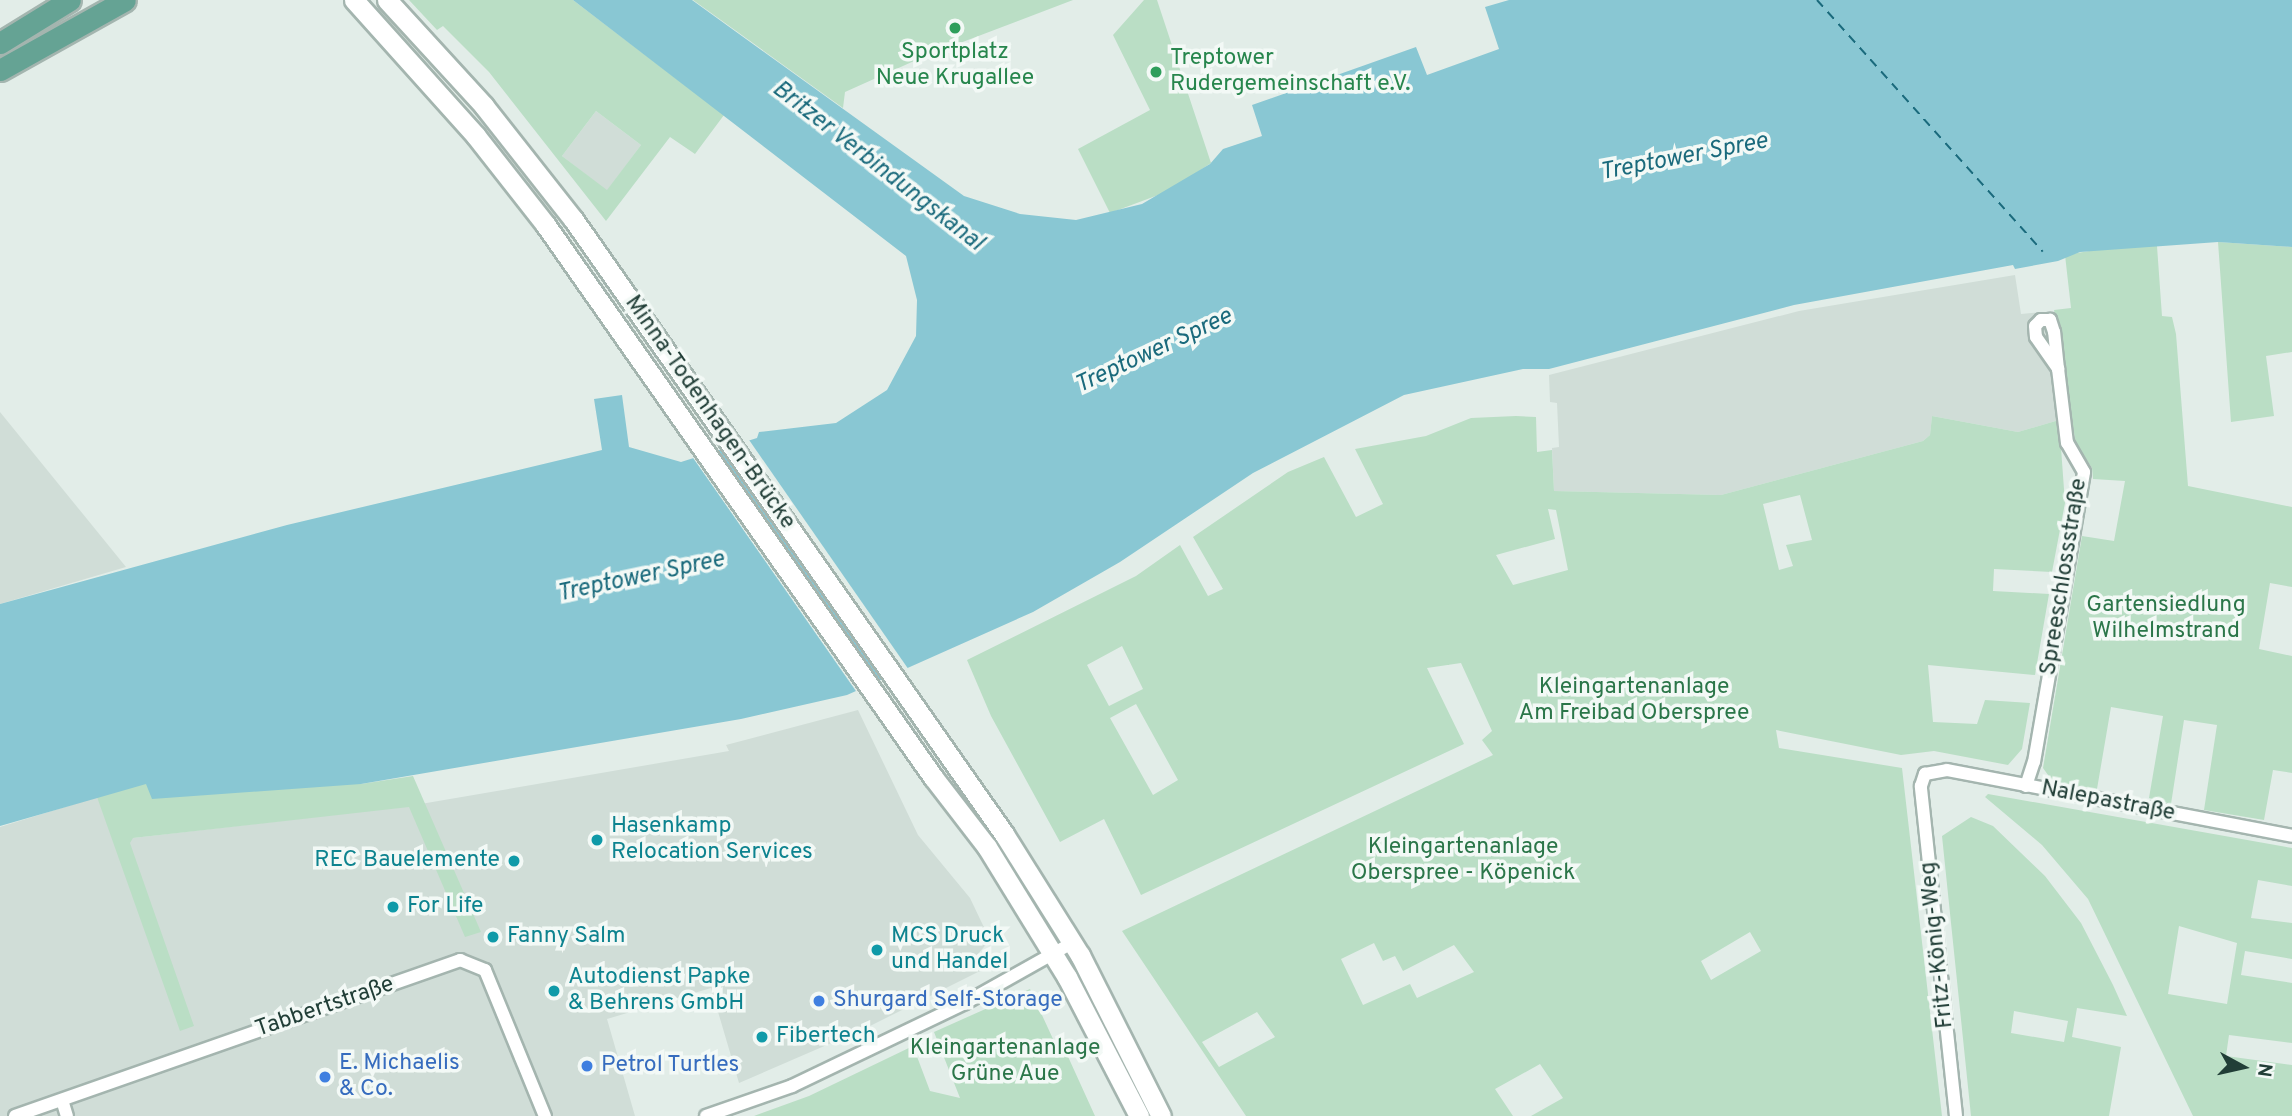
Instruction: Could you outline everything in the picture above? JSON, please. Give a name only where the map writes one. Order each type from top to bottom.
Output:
[{"type":"main road","points":[[0,44],[70,0]]},
{"type":"main road","points":[[0,71],[125,0]]},
{"type":"main road","name":"Minna-Todenhagen-Brücke","points":[[354,0],[435,88],[553,234],[933,777],[992,854],[1053,953],[1139,1116]]},
{"type":"main road","name":"Minna-Todenhagen-Brücke","points":[[387,0],[455,73],[573,219],[954,761],[1072,943],[1161,1116]]},
{"type":"street","name":"Spreeschlossstraße","points":[[2026,786],[2037,749],[2084,472],[2067,443],[2059,369]]},
{"type":"street","name":"Nalepastraße","points":[[1925,774],[1947,770],[2292,836]]},
{"type":"street","name":"Fritz-König-Weg","points":[[1925,774],[1921,786],[1956,1116]]},
{"type":"street","points":[[705,1116],[792,1086],[965,1003],[1072,943]]},
{"type":"street","name":"Tabbertstraße","points":[[15,1116],[460,960],[485,970],[545,1116]]},
{"type":"street","points":[[62,1100],[67,1116]]},
{"type":"shaded area","points":[[596,111],[641,145],[607,191],[562,156]]},
{"type":"shaded area","points":[[2015,275],[2021,314],[2042,312],[2059,420],[2018,432],[1932,416],[1930,435],[1923,441],[1721,495],[1554,491],[1552,448],[1559,447],[1557,403],[1550,402],[1549,375],[1799,311]]},
{"type":"shaded area","points":[[0,412],[126,567],[0,604]]},
{"type":"shaded area","points":[[858,710],[918,835],[970,898],[990,940],[977,955],[984,969],[866,1028],[739,1083],[711,988],[607,1019],[635,1116],[0,1116],[0,827],[97,797],[133,838],[409,806],[729,751],[726,745]]},
{"type":"green space","points":[[409,0],[573,0],[724,115],[695,154],[670,137],[606,221],[489,72],[443,26],[437,30]],"holes":[[[596,111],[641,145],[607,190],[562,156]]]},
{"type":"green space","points":[[693,0],[1073,0],[923,57],[845,92],[843,108]]},
{"type":"green space","name":"Treptower Rudergemeinschaft e.V.","points":[[1144,0],[1157,0],[1211,163],[1169,191],[1110,213],[1078,149],[1150,110],[1113,35]]},
{"type":"green space","points":[[2218,242],[2292,247],[2292,352],[2266,356],[2274,416],[2231,422]]},
{"type":"green space","name":"Gartensiedlung Wilhelmstrand","points":[[2120,246],[2157,246],[2162,316],[2172,317],[2176,334],[2188,486],[2292,507],[2292,587],[2270,583],[2259,649],[2292,656],[2292,773],[2273,770],[2264,820],[2204,810],[2217,725],[2184,720],[2171,804],[2149,798],[2163,716],[2111,707],[2097,789],[2053,782],[2043,768],[2082,536],[2114,541],[2125,481],[2093,479],[2092,468],[2076,445],[2054,310],[2071,308],[2065,255]]},
{"type":"green space","name":"Kleingartenanlage Am Freibad Oberspree","points":[[1932,416],[2018,432],[2059,420],[2065,503],[2052,572],[1994,569],[1993,591],[2049,594],[2035,675],[1928,665],[1933,722],[1977,724],[1985,700],[2030,703],[2022,749],[2008,765],[1934,751],[1901,755],[1776,730],[1779,748],[1902,768],[1942,1116],[1531,1116],[1563,1098],[1540,1064],[1495,1089],[1513,1116],[1246,1116],[1122,931],[1493,755],[1482,740],[1492,731],[1461,663],[1427,668],[1464,744],[1141,895],[1104,819],[1060,842],[991,716],[967,660],[1136,576],[1180,545],[1208,596],[1223,589],[1193,537],[1288,472],[1324,457],[1356,517],[1383,504],[1355,449],[1426,436],[1471,418],[1536,417],[1537,452],[1552,450],[1554,491],[1721,495],[1923,441],[1930,435]],"holes":[[[1800,495],[1812,540],[1786,545],[1793,566],[1779,570],[1763,504]],[[1548,509],[1556,510],[1568,570],[1513,585],[1496,555],[1555,539]],[[1122,646],[1143,689],[1109,706],[1087,665]],[[1136,704],[1178,780],[1153,795],[1110,718]],[[1750,932],[1761,951],[1711,980],[1701,961]],[[1374,943],[1383,961],[1395,956],[1403,971],[1454,945],[1474,972],[1417,998],[1410,984],[1363,1005],[1341,959]],[[1257,1012],[1275,1037],[1219,1067],[1202,1042]]]},
{"type":"green space","points":[[413,776],[481,932],[465,937],[409,807],[133,838],[130,843],[194,1026],[180,1031],[97,797],[146,783],[361,784]]},
{"type":"green space","points":[[1988,794],[2292,848],[2292,886],[2258,880],[2251,918],[2292,923],[2292,959],[2245,951],[2241,975],[2292,983],[2292,1043],[2229,1035],[2226,1056],[2292,1065],[2292,1116],[2193,1116],[2088,899],[2042,845],[1985,797]],"holes":[[[2179,926],[2237,943],[2227,1004],[2168,994]]]},
{"type":"green space","points":[[1971,817],[1993,826],[2045,876],[2081,923],[2127,1016],[2077,1008],[2072,1037],[2121,1047],[2109,1116],[1971,1116],[1942,836]],"holes":[[[2014,1011],[2068,1021],[2064,1042],[2011,1033]]]},
{"type":"green space","name":"Kleingartenanlage Grüne Aue","points":[[1030,989],[1059,1052],[1065,1050],[1095,1116],[754,1116],[809,1096],[913,1046],[930,1091],[960,1098],[934,1032]]},
{"type":"water","points":[[573,0],[692,0],[964,196],[1020,214],[1076,220],[1142,204],[1210,164],[1223,149],[1262,136],[1252,105],[1416,47],[1427,75],[1499,49],[1485,7],[1509,0],[2292,0],[2292,247],[2218,242],[2080,252],[2058,261],[2015,269],[2013,265],[1794,305],[1549,369],[1523,369],[1404,395],[1253,473],[1120,562],[1033,612],[847,695],[741,719],[361,784],[152,799],[146,784],[0,826],[0,604],[287,525],[602,450],[594,399],[622,395],[629,447],[681,462],[757,438],[759,432],[836,423],[887,390],[916,336],[917,300],[906,256]]},
{"type":"pier","points":[[747,437],[909,670],[887,680],[723,445]]},
{"type":"pier","points":[[713,448],[878,685],[858,694],[691,455]]},
{"type":"ferry route","points":[[1817,0],[2043,252]]},
{"type":"place","name":"Sportplatz Neue Krugallee","points":[[955,28]]},
{"type":"place","name":"Treptower Rudergemeinschaft e.V.","points":[[1156,72]]},
{"type":"place","name":"Hasenkamp Relocation Services","points":[[597,840]]},
{"type":"place","name":"REC Bauelemente","points":[[514,861]]},
{"type":"place","name":"For Life","points":[[393,907]]},
{"type":"place","name":"Fanny Salm","points":[[493,937]]},
{"type":"place","name":"MCS Druck und Handel","points":[[877,950]]},
{"type":"place","name":"Autodienst Papke & Behrens GmbH","points":[[554,991]]},
{"type":"place","name":"Shurgard Self-Storage","points":[[819,1001]]},
{"type":"place","name":"Fibertech","points":[[762,1037]]},
{"type":"place","name":"Petrol Turtles","points":[[587,1066]]},
{"type":"place","name":"E. Michaelis & Co.","points":[[325,1077]]},
{"type":"water label","name":"Treptower Spree","points":[[1684,158]]},
{"type":"water label","name":"Britzer Verbindungskanal","points":[[877,167]]},
{"type":"water label","name":"Treptower Spree","points":[[1154,352]]},
{"type":"water label","name":"Treptower Spree","points":[[641,578]]},
{"type":"park label","name":"Kleingartenanlage Oberspree - Köpenick","points":[[1463,861]]}]
